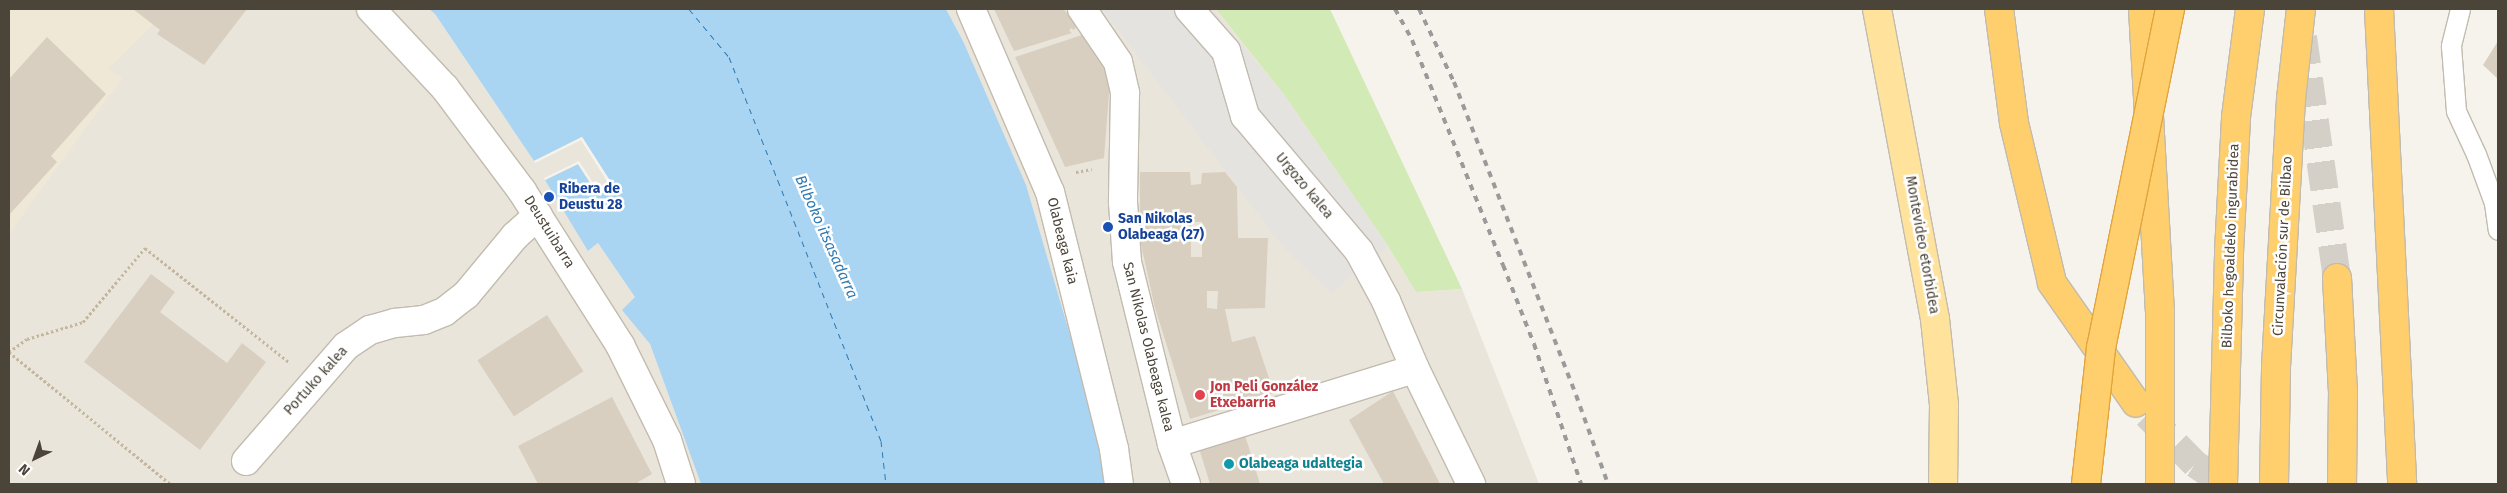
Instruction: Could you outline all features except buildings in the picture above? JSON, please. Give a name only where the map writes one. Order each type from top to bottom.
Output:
[{"type":"highway","points":[[1999,9],[2014,123],[2052,283],[2136,403]]},
{"type":"highway","points":[[2142,9],[2160,311],[2160,484]]},
{"type":"highway","points":[[2086,484],[2101,348],[2170,9]]},
{"type":"highway","name":"Bilboko hegoaldeko ingurabidea","points":[[2222,484],[2229,252],[2236,126],[2250,9]]},
{"type":"highway","name":"Circunvalación sur de Bilbao","points":[[2274,484],[2276,367],[2288,149],[2301,9]]},
{"type":"highway","points":[[2379,9],[2402,484]]},
{"type":"highway","points":[[2337,278],[2343,392],[2342,484]]},
{"type":"main road","name":"Montevideo etorbidea","points":[[1878,9],[1935,319],[1944,405],[1943,484]]},
{"type":"street","name":"Deustuibarra","points":[[371,9],[445,88],[538,215],[620,345],[667,440],[681,484]]},
{"type":"street","name":"Olabeaga kaia","points":[[971,9],[1050,192],[1114,448],[1118,484]]},
{"type":"street","name":"San Nikolas Olabeaga kalea","points":[[1082,9],[1118,62],[1125,93],[1123,202],[1126,262],[1172,444],[1186,484]]},
{"type":"street","name":"Urgozo kalea","points":[[1189,9],[1226,51],[1245,116],[1359,251],[1386,301],[1415,369],[1471,484]]},
{"type":"street","name":"Portuko kalea","points":[[246,461],[346,346],[370,330],[395,323],[424,320],[444,312],[466,295],[515,236],[538,215]]},
{"type":"street","points":[[1172,444],[1415,369]]},
{"type":"lane","points":[[2460,9],[2451,46],[2456,111],[2476,154],[2494,203],[2498,230]]},
{"type":"path","points":[[1073,172],[1092,169],[1094,178]]},
{"type":"path","points":[[170,484],[9,352],[27,340],[83,322],[145,248],[314,382]]},
{"type":"shaded area","points":[[9,9],[429,9],[435,14],[534,161],[582,137],[614,187],[598,195],[588,251],[598,243],[636,297],[623,310],[650,344],[701,484],[9,484]]},
{"type":"shaded area","points":[[9,9],[133,9],[153,24],[108,69],[122,78],[9,234]]},
{"type":"shaded area","points":[[946,9],[1216,9],[1285,96],[1388,246],[1416,292],[1462,289],[1539,484],[1105,484],[1102,453],[963,41]]},
{"type":"shaded area","points":[[1102,9],[1212,9],[1285,96],[1388,246],[1331,293],[1283,247]]},
{"type":"green space","points":[[1216,9],[1330,9],[1462,289],[1416,292],[1388,246],[1285,96]]},
{"type":"water","name":"Bilboko itsasadarra","points":[[429,9],[946,9],[963,41],[1026,185],[1082,376],[1102,453],[1105,484],[701,484],[650,344],[622,310],[635,297],[598,243],[588,251],[545,180],[578,164],[598,195],[614,187],[582,137],[534,161],[435,14]]},
{"type":"pier","points":[[582,137],[614,187],[598,195],[578,164],[545,180],[544,178],[579,161],[599,192],[610,186],[581,140],[535,163],[534,161]]},
{"type":"ferry route","points":[[689,9],[729,57],[881,441],[886,484]]},
{"type":"tunnel","points":[[2303,37],[2337,278]]},
{"type":"tunnel","points":[[2147,415],[2195,464],[2225,484]]},
{"type":"railway","points":[[1395,9],[1412,40],[1534,344],[1581,484]]},
{"type":"railway","points":[[1419,9],[1454,82],[1576,395],[1608,484]]},
{"type":"place","name":"Ribera de Deustu 28","points":[[549,197]]},
{"type":"place","name":"San Nikolas Olabeaga (27)","points":[[1108,227]]},
{"type":"place","name":"Jon Peli González Etxebarría","points":[[1200,395]]},
{"type":"place","name":"Olabeaga udaltegia","points":[[1229,464]]}]
